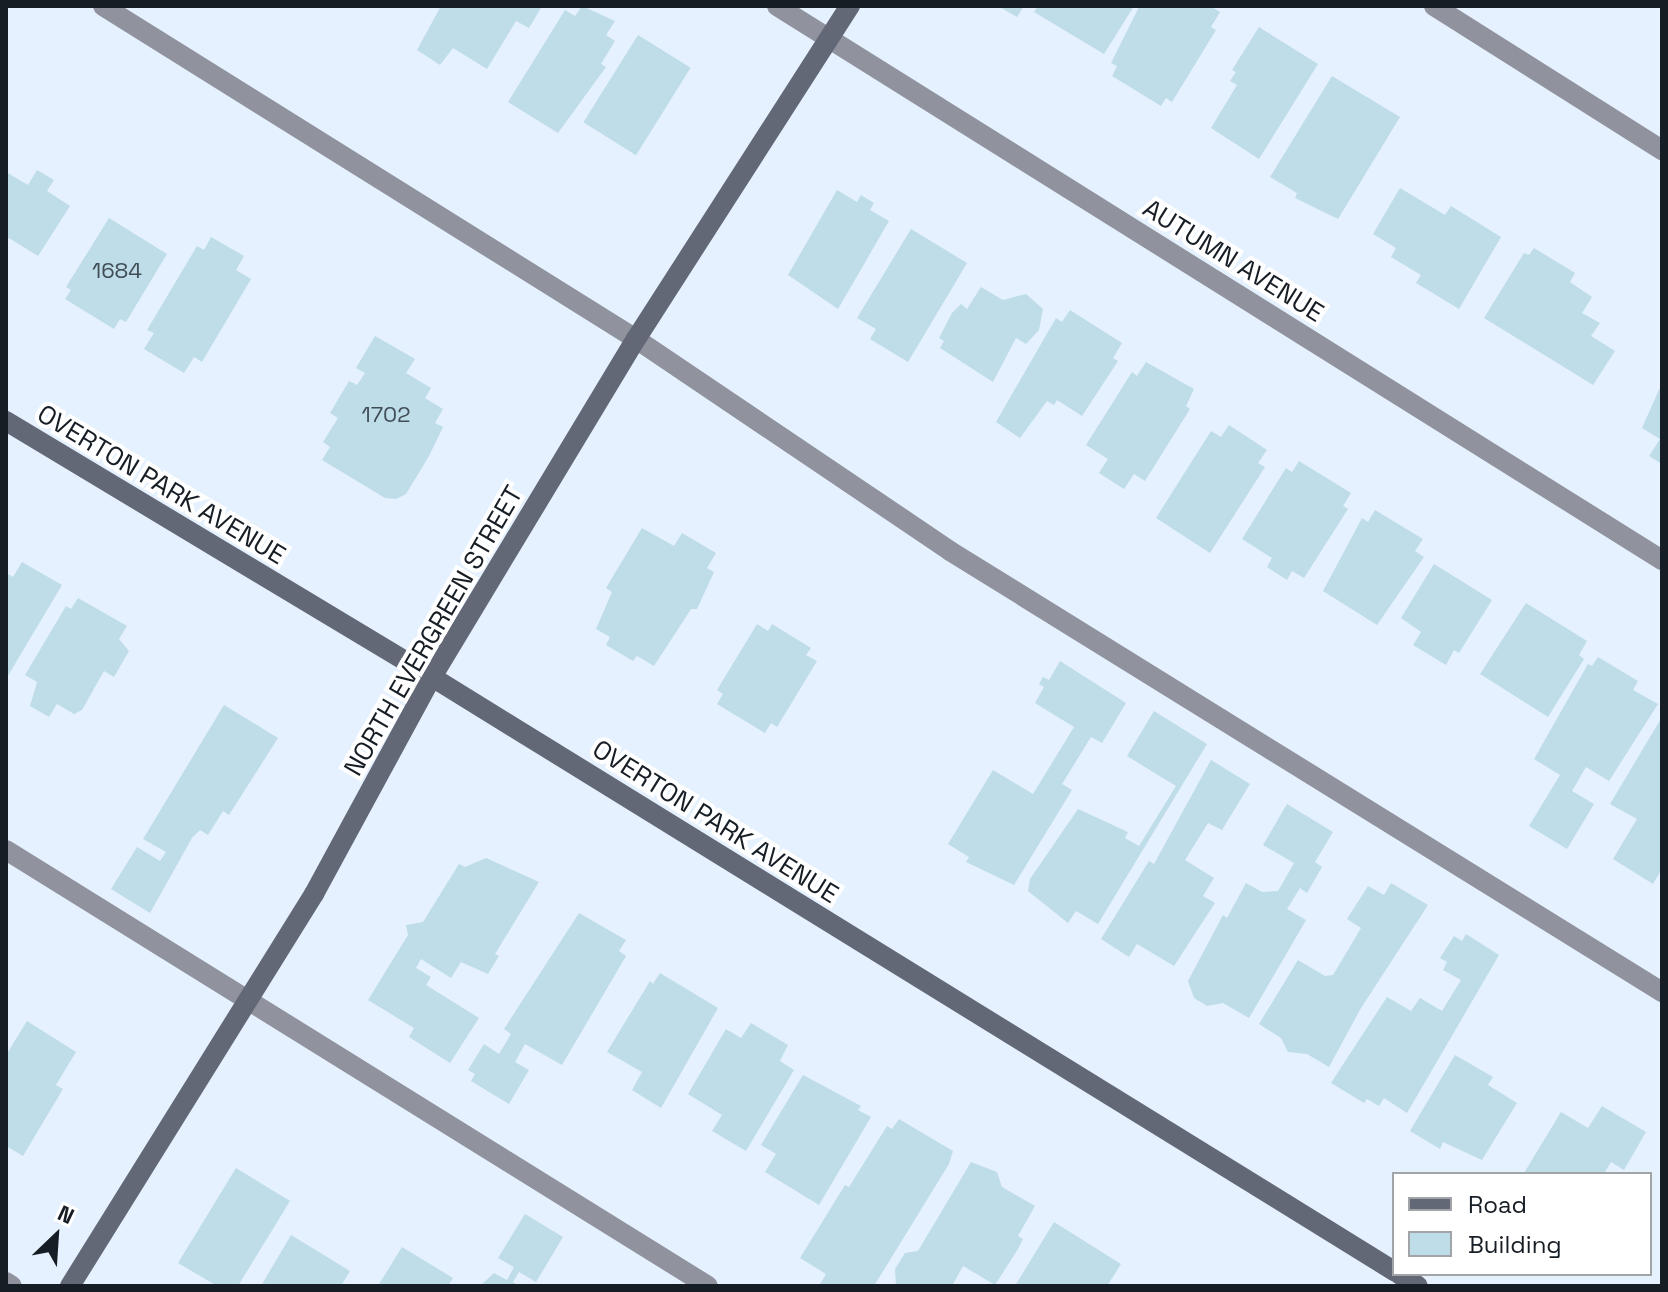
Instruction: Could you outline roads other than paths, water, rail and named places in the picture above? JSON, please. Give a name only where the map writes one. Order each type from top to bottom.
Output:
[{"type":"street","points":[[103,6],[636,339],[950,551],[1662,992]]},
{"type":"street","name":"AUTUMN AVENUE","points":[[777,6],[1662,560]]},
{"type":"street","name":"NORTH EVERGREEN STREET","points":[[70,1286],[314,894],[432,677],[636,339],[850,6]]},
{"type":"street","points":[[1434,6],[1662,150]]},
{"type":"street","name":"OVERTON PARK AVENUE","points":[[6,421],[432,677],[1392,1270]]},
{"type":"street","points":[[6,850],[246,1003],[708,1286]]},
{"type":"street","points":[[6,1282],[12,1286]]}]
